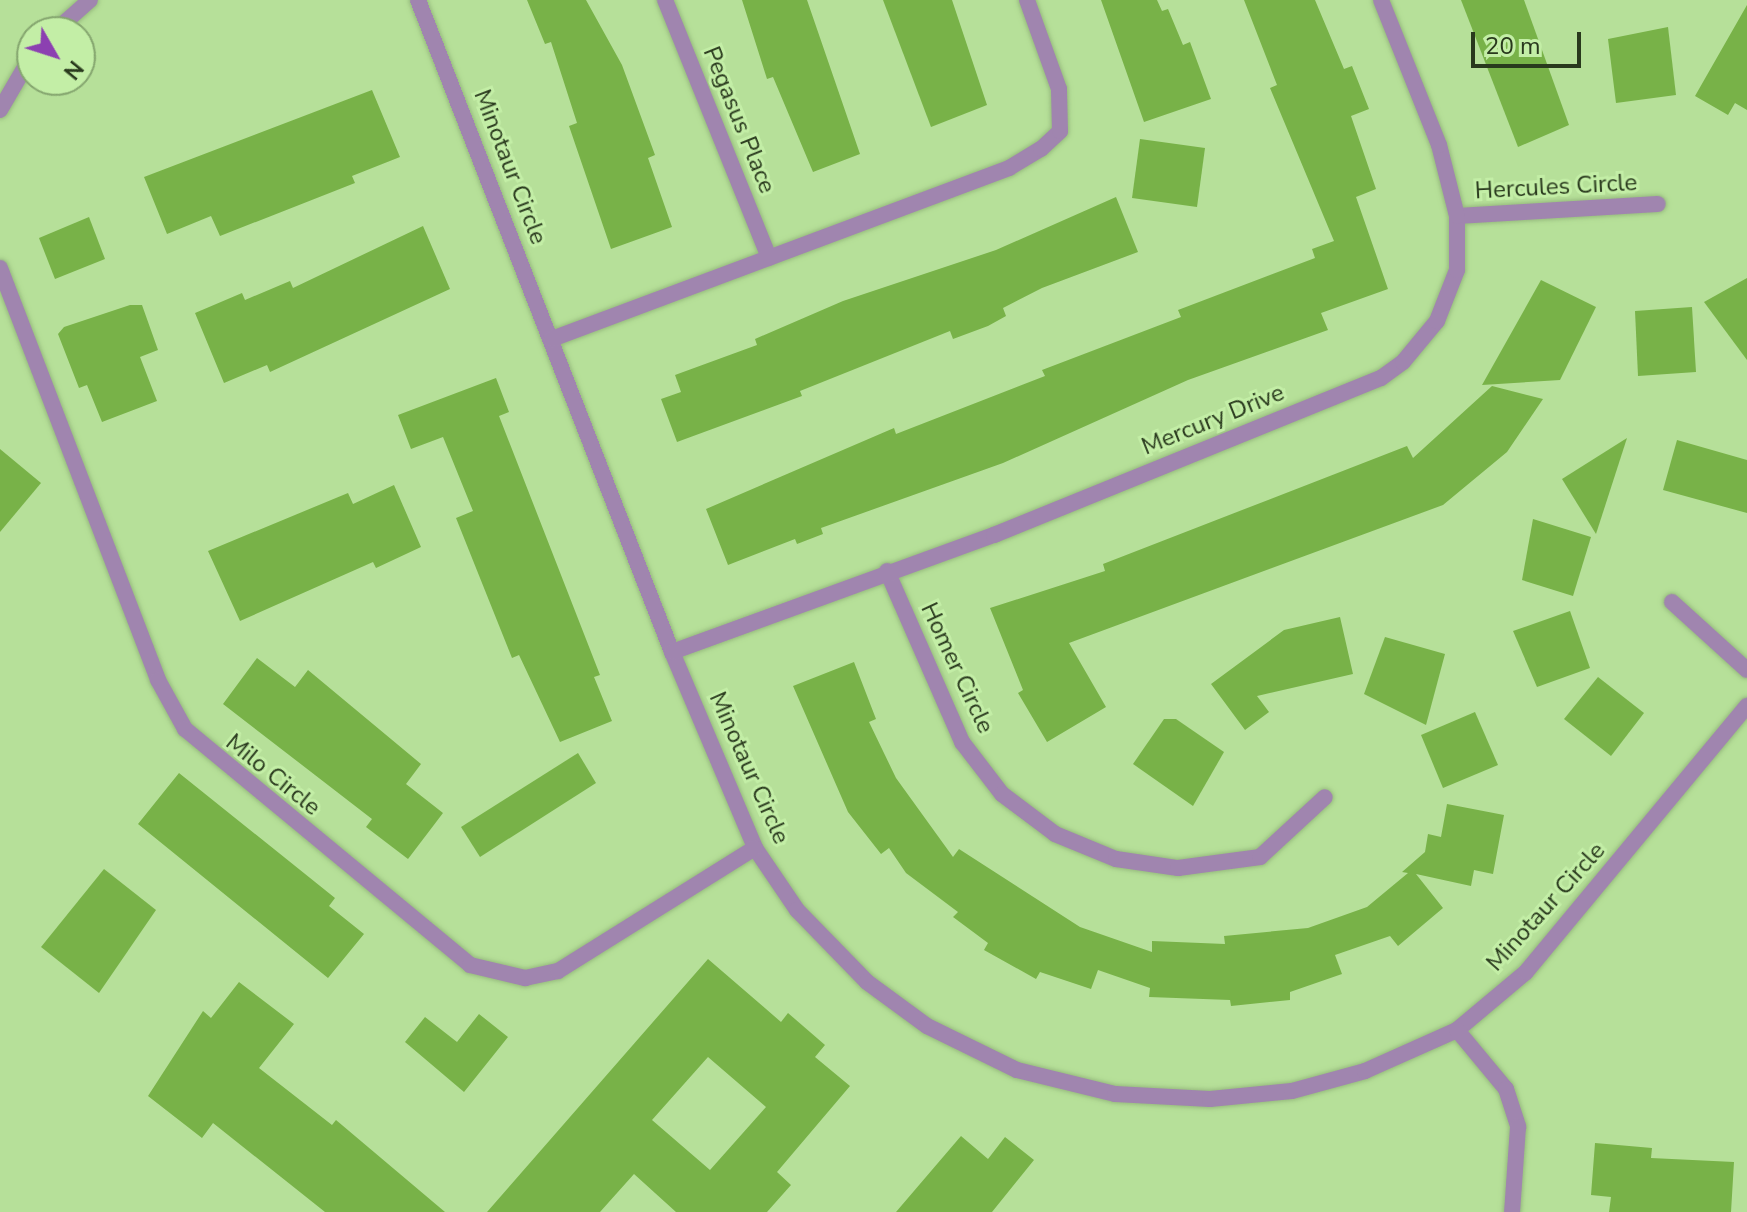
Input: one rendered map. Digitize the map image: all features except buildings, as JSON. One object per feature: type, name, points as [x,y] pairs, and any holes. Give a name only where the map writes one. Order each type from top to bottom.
[{"type":"street","points":[[72,16],[90,0]]},
{"type":"street","name":"Minotaur Circle","points":[[418,0],[672,652],[755,848],[797,910],[867,982],[927,1026],[1017,1070],[1115,1094],[1210,1099],[1292,1091],[1365,1071],[1457,1030],[1526,972],[1747,706]]},
{"type":"street","name":"Pegasus Place","points":[[665,0],[769,258]]},
{"type":"street","points":[[552,339],[1009,168],[1041,149],[1060,131],[1059,89],[1027,0]]},
{"type":"street","name":"Mercury Drive","points":[[672,652],[887,571],[994,535],[1381,378],[1437,321],[1457,270],[1457,216],[1439,145],[1381,0]]},
{"type":"street","points":[[0,110],[16,82]]},
{"type":"street","name":"Hercules Circle","points":[[1457,216],[1658,204]]},
{"type":"street","name":"Milo Circle","points":[[0,268],[158,680],[185,729],[470,965],[525,978],[558,971],[755,848]]},
{"type":"street","name":"Homer Circle","points":[[887,571],[962,742],[1002,794],[1055,834],[1116,859],[1178,868],[1260,857],[1325,797]]},
{"type":"street","points":[[1672,602],[1747,670]]},
{"type":"street","points":[[1457,1030],[1506,1089],[1518,1127],[1512,1212]]}]
